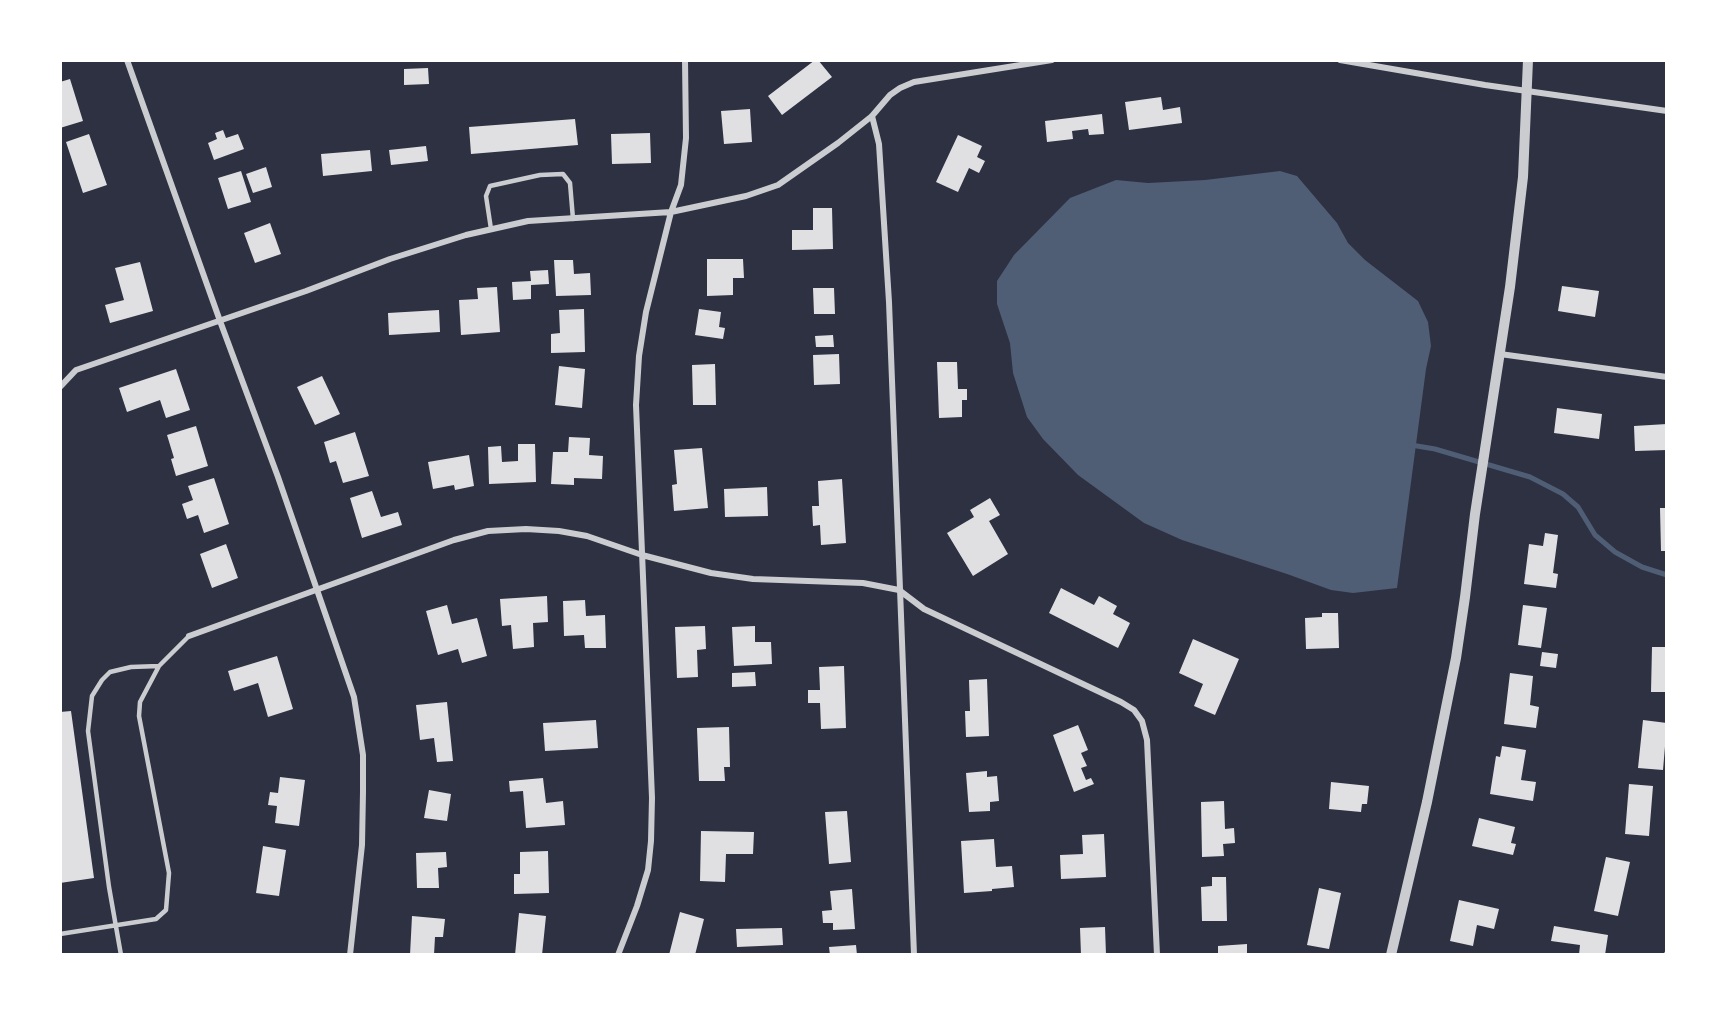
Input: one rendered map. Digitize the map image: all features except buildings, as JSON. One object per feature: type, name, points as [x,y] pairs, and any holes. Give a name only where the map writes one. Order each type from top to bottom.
[{"type":"street","points":[[127,60],[318,590],[354,698],[363,755],[362,845],[350,955]]},
{"type":"street","points":[[618,955],[648,870],[651,842],[652,798],[636,405],[639,356],[646,312],[671,212],[681,185],[686,138],[685,60]]},
{"type":"street","points":[[60,387],[76,370],[306,291],[390,259],[491,229],[528,222],[671,212],[746,196],[778,185],[872,116],[900,88],[914,82],[1052,60]]},
{"type":"street","points":[[1340,60],[1474,83],[1667,111]]},
{"type":"street","points":[[1391,955],[1427,802],[1456,658],[1523,177],[1528,60]]},
{"type":"street","points":[[872,116],[879,144],[888,290],[914,955]]},
{"type":"street","points":[[1500,354],[1667,377]]},
{"type":"street","points":[[189,636],[454,540],[488,531],[526,529],[559,531],[586,536],[642,555],[711,573],[753,579],[862,584],[899,590],[924,609],[1121,702],[1134,710],[1142,721],[1147,740],[1157,955]]},
{"type":"lane","points":[[491,229],[486,196],[490,186],[540,175],[562,174],[570,183],[573,219]]},
{"type":"lane","points":[[60,934],[156,918],[166,910],[169,873],[139,716],[140,702],[159,666],[189,636]]},
{"type":"lane","points":[[121,955],[88,731],[92,696],[110,672],[131,667],[159,666]]},
{"type":"water","points":[[1280,171],[1297,176],[1337,223],[1348,243],[1365,260],[1418,301],[1428,322],[1431,346],[1397,588],[1353,593],[1331,590],[1182,540],[1144,523],[1078,475],[1043,439],[1027,417],[1013,373],[1010,343],[997,304],[997,281],[1014,255],[1070,198],[1116,180],[1148,183],[1205,180]]},
{"type":"waterway","points":[[1411,445],[1435,449],[1530,477],[1563,494],[1578,507],[1595,535],[1615,552],[1642,567],[1667,575]]}]
